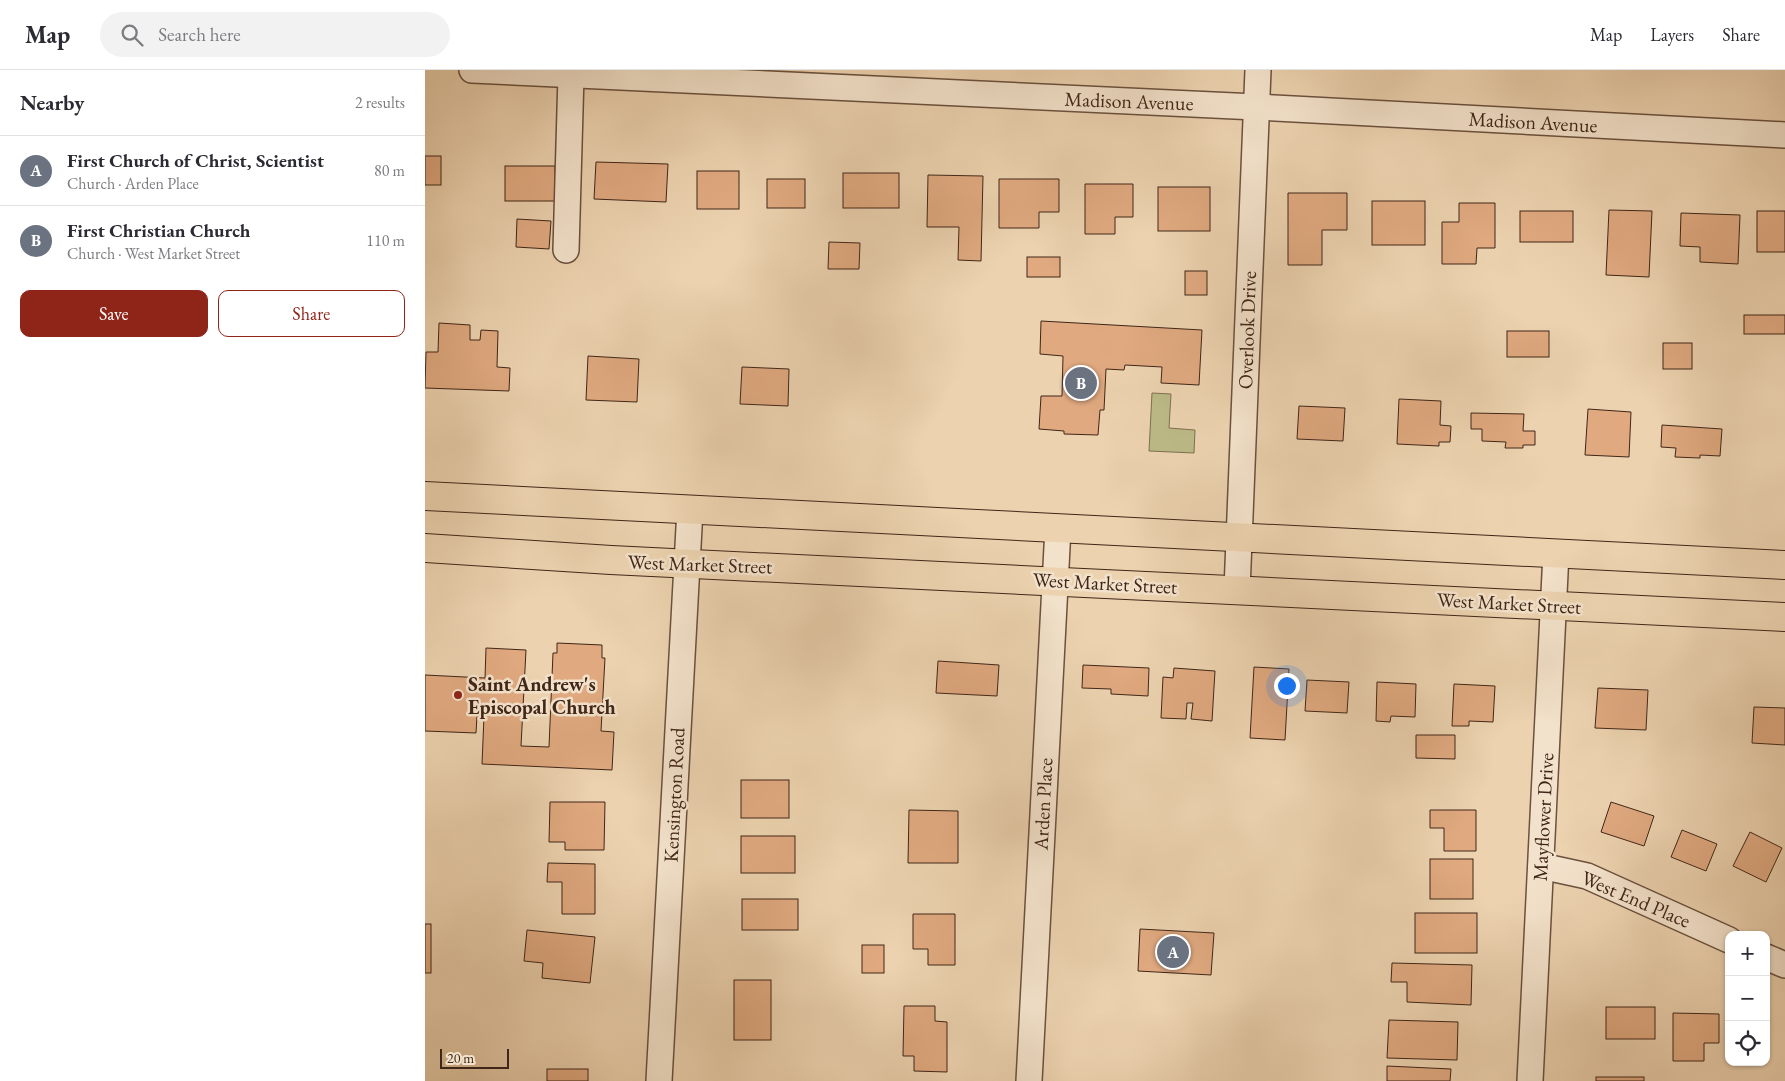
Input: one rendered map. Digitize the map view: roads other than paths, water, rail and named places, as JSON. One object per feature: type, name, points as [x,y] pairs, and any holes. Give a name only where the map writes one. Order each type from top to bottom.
[{"type":"main road","points":[[425,496],[1785,565]]},
{"type":"main road","name":"West Market Street","points":[[425,548],[1785,617]]},
{"type":"street","name":"Madison Avenue","points":[[472,70],[1256,107],[1785,135]]},
{"type":"street","name":"Overlook Drive","points":[[1237,590],[1258,70]]},
{"type":"street","points":[[566,250],[571,76]]},
{"type":"street","name":"Kensington Road","points":[[659,1081],[689,509]]},
{"type":"street","name":"Arden Place","points":[[1029,1081],[1058,528]]},
{"type":"street","name":"Mayflower Drive","points":[[1530,1081],[1556,553]]},
{"type":"street","name":"West End Place","points":[[1541,866],[1587,876],[1725,938]]},
{"type":"street","points":[[1770,959],[1785,965]]},
{"type":"place","name":"First Christian Church","points":[[1081,383]]},
{"type":"place","name":"Saint Andrew's Episcopal Church","points":[[458,695]]},
{"type":"place","name":"First Church of Christ, Scientist","points":[[1173,952]]}]
